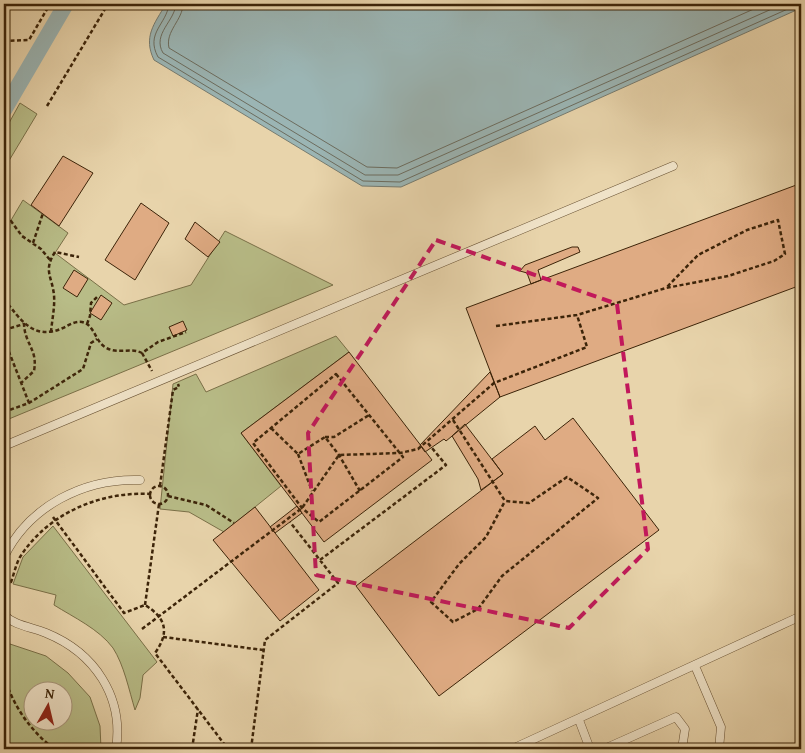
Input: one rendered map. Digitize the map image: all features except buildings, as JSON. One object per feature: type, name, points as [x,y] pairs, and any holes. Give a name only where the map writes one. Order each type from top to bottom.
[{"type":"lane","points":[[4,446],[673,166]]},
{"type":"lane","points":[[4,557],[24,529],[46,508],[67,495],[90,486],[114,480],[140,480]]},
{"type":"lane","points":[[4,615],[14,623],[46,633],[62,641],[92,665],[105,682],[114,701],[118,723],[116,749]]},
{"type":"lane","points":[[512,749],[801,616]]},
{"type":"lane","points":[[695,666],[721,727],[719,749]]},
{"type":"lane","points":[[604,749],[676,717],[685,729],[682,749]]},
{"type":"lane","points":[[578,720],[590,749]]},
{"type":"path","points":[[4,41],[29,40],[50,4]]},
{"type":"path","points":[[47,106],[108,4]]},
{"type":"path","points":[[33,243],[43,213]]},
{"type":"path","points":[[4,220],[7,227]]},
{"type":"path","points":[[496,326],[577,316],[666,288],[728,276],[774,261],[785,254],[778,220],[747,230],[698,256],[666,288]]},
{"type":"path","points":[[4,235],[11,222],[22,236],[42,249],[50,260]]},
{"type":"path","points":[[52,332],[54,295],[48,272],[50,260],[55,252],[79,257]]},
{"type":"path","points":[[87,324],[91,303],[98,296]]},
{"type":"path","points":[[4,299],[24,324],[41,333],[52,332],[74,322],[87,324],[100,344],[112,351],[133,350],[142,354],[158,342],[186,332]]},
{"type":"path","points":[[340,455],[400,453],[418,449],[494,383],[587,347],[577,316]]},
{"type":"path","points":[[4,330],[24,324]]},
{"type":"path","points":[[21,383],[34,371],[36,362],[34,352],[24,337],[24,324]]},
{"type":"path","points":[[4,339],[29,403]]},
{"type":"path","points":[[4,412],[29,403],[83,369],[91,343],[97,339]]},
{"type":"path","points":[[336,374],[403,457],[319,522],[302,508],[253,442],[271,428],[336,374]]},
{"type":"path","points":[[160,486],[174,390]]},
{"type":"path","points":[[298,454],[325,437],[334,437],[369,416]]},
{"type":"path","points":[[453,420],[505,501]]},
{"type":"path","points":[[271,428],[298,454],[312,491]]},
{"type":"path","points":[[325,437],[340,455],[360,491]]},
{"type":"path","points":[[320,560],[446,465],[427,442]]},
{"type":"path","points":[[142,629],[161,617],[302,508],[312,491],[340,455]]},
{"type":"path","points":[[567,477],[598,498],[502,576],[478,609],[453,622],[431,602],[458,564],[486,537],[505,501],[529,503],[567,477]]},
{"type":"path","points":[[160,486],[166,489],[168,496],[165,502],[159,504],[152,500],[151,494],[154,488],[160,486]]},
{"type":"path","points":[[4,581],[11,582],[20,557],[55,521],[74,509],[104,497],[151,494]]},
{"type":"path","points":[[168,496],[206,505],[234,523]]},
{"type":"path","points":[[145,605],[159,504]]},
{"type":"path","points":[[46,508],[124,613],[145,605]]},
{"type":"path","points":[[250,749],[265,640],[338,583],[290,522]]},
{"type":"path","points":[[145,605],[161,617],[164,628],[164,637],[155,653],[228,749]]},
{"type":"path","points":[[164,637],[263,650]]},
{"type":"path","points":[[4,676],[19,712],[34,731],[54,749]]},
{"type":"path","points":[[192,749],[198,709]]},
{"type":"highlighted area","points":[[436,240],[617,304],[648,549],[569,628],[316,575],[308,433]]},
{"type":"green space","points":[[20,103],[37,114],[4,169],[4,132]]},
{"type":"green space","points":[[23,200],[68,233],[55,253],[124,305],[191,285],[225,231],[333,285],[4,421],[4,225],[7,227]]},
{"type":"green space","points":[[336,336],[349,352],[241,433],[281,486],[224,532],[189,512],[160,509],[173,384],[196,374],[206,392]]},
{"type":"green space","points":[[53,526],[157,662],[143,675],[140,698],[135,710],[120,662],[107,641],[85,624],[54,605],[56,595],[13,584],[23,557]]},
{"type":"green space","points":[[4,642],[46,656],[68,673],[90,697],[100,726],[101,749],[6,749],[4,733]]},
{"type":"water","points":[[166,4],[801,4],[801,8],[401,187],[362,186],[154,60],[150,44],[151,31]]},
{"type":"waterway","points":[[4,110],[66,4]]}]
